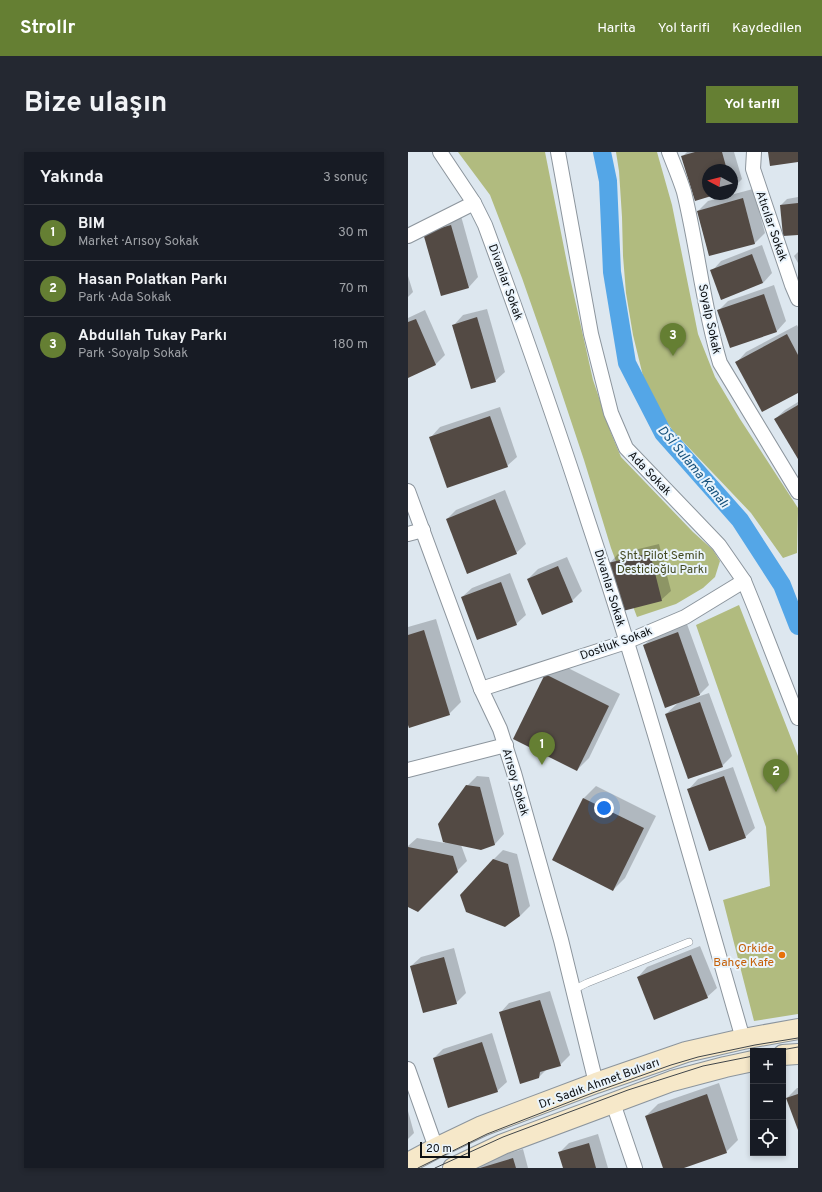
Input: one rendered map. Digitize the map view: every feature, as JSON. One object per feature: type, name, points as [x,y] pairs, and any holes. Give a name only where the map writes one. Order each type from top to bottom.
[{"type":"main road","name":"Dr. Sadık Ahmet Bulvarı","points":[[408,1163],[482,1126],[596,1082],[686,1052],[743,1039],[798,1029]]},
{"type":"main road","points":[[786,1056],[798,1054]]},
{"type":"main road","name":"Dr. Sadık Ahmet Bulvarı","points":[[453,1168],[503,1144],[672,1081],[750,1062]]},
{"type":"street","name":"Divanlar Sokak","points":[[440,152],[474,203],[485,225],[545,390],[589,522],[626,642],[698,880],[743,1039]]},
{"type":"street","name":"Ada Sokak","points":[[558,152],[590,334],[611,413],[626,448],[719,545],[744,581],[756,608],[798,718]]},
{"type":"street","name":"Soyalp Sokak","points":[[669,152],[683,191],[713,340],[720,363],[798,492]]},
{"type":"street","points":[[747,152],[753,169]]},
{"type":"street","name":"Atıcılar Sokak","points":[[754,152],[753,169],[798,299]]},
{"type":"street","points":[[408,236],[474,203]]},
{"type":"street","name":"Arısoy Sokak","points":[[408,492],[481,689],[500,728],[506,745],[553,910],[596,1082]]},
{"type":"street","points":[[408,534],[423,530]]},
{"type":"street","name":"Dostluk Sokak","points":[[481,689],[626,642],[685,617],[744,581]]},
{"type":"street","points":[[408,770],[506,745]]},
{"type":"street","points":[[786,1058],[798,1066]]},
{"type":"street","points":[[408,1069],[436,1148]]},
{"type":"street","points":[[613,1103],[635,1168]]},
{"type":"lane","points":[[573,990],[689,942]]},
{"type":"green space","name":"Şht. Pilot Semih Desticioğlu Parkı","points":[[458,152],[545,152],[569,273],[593,380],[621,457],[693,532],[713,550],[720,561],[715,577],[703,588],[676,604],[637,617],[611,548],[584,460],[522,278],[490,195]]},
{"type":"green space","points":[[616,152],[657,152],[672,205],[698,334],[715,377],[740,419],[798,508],[797,553],[783,558],[751,513],[673,431],[661,413],[643,376],[633,335],[626,293],[619,171]]},
{"type":"green space","points":[[739,605],[798,756],[798,1014],[754,1021],[723,900],[770,886],[766,827],[696,625]]},
{"type":"building","points":[[695,152],[722,152],[725,164],[702,164],[702,199],[695,201],[681,156]]},
{"type":"building","points":[[768,152],[798,152],[798,162],[770,166]]},
{"type":"building","points":[[743,198],[755,244],[709,256],[697,211]]},
{"type":"building","points":[[798,203],[798,235],[783,236],[780,205]]},
{"type":"building","points":[[451,225],[469,288],[441,296],[423,233]]},
{"type":"building","points":[[752,254],[763,283],[721,300],[710,270]]},
{"type":"building","points":[[764,294],[777,332],[730,348],[717,310]]},
{"type":"building","points":[[477,317],[496,382],[471,389],[452,325]]},
{"type":"building","points":[[416,319],[436,365],[408,378],[408,322]]},
{"type":"building","points":[[787,334],[798,355],[798,393],[762,412],[735,362]]},
{"type":"building","points":[[798,405],[798,459],[774,419]]},
{"type":"building","points":[[490,416],[508,467],[447,488],[429,437]]},
{"type":"building","points":[[495,499],[517,554],[467,574],[446,519]]},
{"type":"building","points":[[650,553],[662,601],[619,612],[608,563]]},
{"type":"building","points":[[558,566],[573,602],[542,615],[527,579]]},
{"type":"building","points":[[501,582],[517,625],[477,640],[461,597]]},
{"type":"building","points":[[424,630],[450,715],[409,728],[408,635]]},
{"type":"building","points":[[678,632],[700,695],[665,708],[643,645]]},
{"type":"building","points":[[545,674],[609,706],[577,771],[513,739]]},
{"type":"building","points":[[700,702],[723,767],[688,779],[665,714]]},
{"type":"building","points":[[724,776],[746,838],[709,851],[687,789]]},
{"type":"building","points":[[466,785],[480,787],[495,845],[481,850],[443,842],[438,824]]},
{"type":"building","points":[[583,798],[644,828],[613,891],[552,860]]},
{"type":"building","points":[[408,847],[453,856],[458,872],[418,912],[408,907]]},
{"type":"building","points":[[493,859],[508,864],[520,916],[505,927],[466,912],[460,895]]},
{"type":"building","points":[[691,955],[708,998],[654,1020],[637,977]]},
{"type":"building","points":[[444,957],[457,1004],[423,1013],[410,966]]},
{"type":"building","points":[[540,1000],[561,1066],[540,1072],[539,1078],[520,1084],[499,1012]]},
{"type":"building","points":[[482,1042],[498,1092],[448,1108],[433,1058]]},
{"type":"building","points":[[707,1094],[727,1153],[684,1168],[663,1168],[645,1116]]},
{"type":"building","points":[[798,1094],[798,1130],[786,1098]]},
{"type":"building","points":[[589,1143],[596,1168],[563,1168],[558,1152]]},
{"type":"building","points":[[513,1158],[516,1168],[480,1168]]},
{"type":"waterway","name":"DSİ Sulama Kanalı","points":[[602,152],[608,181],[612,272],[627,363],[663,433],[740,520],[782,585],[798,626]]},
{"type":"tram line","points":[[418,1168],[487,1134],[595,1092],[671,1065],[698,1057],[798,1038]]},
{"type":"tram line","points":[[786,1049],[798,1047]]},
{"type":"tram line","points":[[435,1168],[503,1137],[628,1090],[703,1066],[750,1057]]},
{"type":"place","name":"Abdullah Tukay Parkı","points":[[673,356]]},
{"type":"place","name":"BIM","points":[[542,765]]},
{"type":"place","name":"Hasan Polatkan Parkı","points":[[776,792]]},
{"type":"place","name":"Orkide Bahçe Kafe","points":[[782,955]]}]
